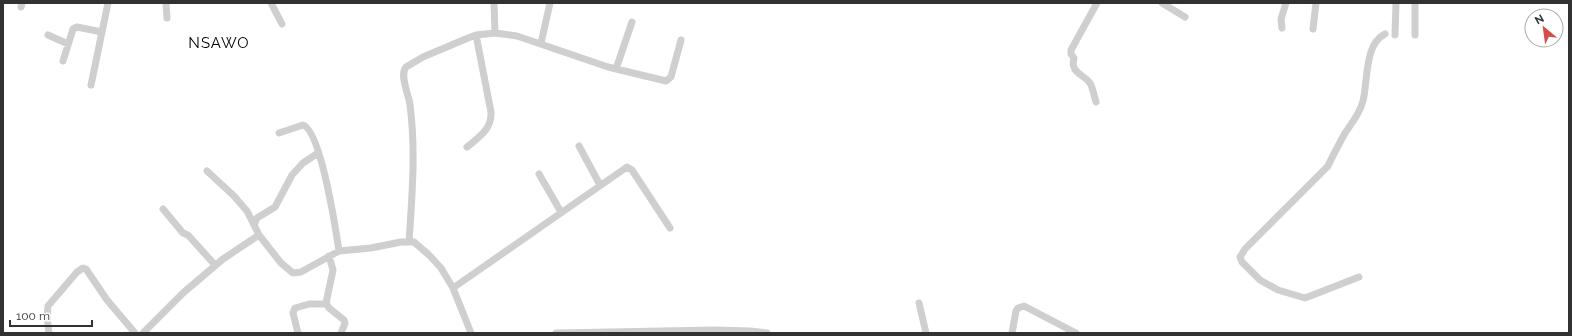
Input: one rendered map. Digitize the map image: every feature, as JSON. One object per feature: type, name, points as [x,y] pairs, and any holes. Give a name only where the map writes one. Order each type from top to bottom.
[{"type":"street","points":[[91,85],[108,3]]},
{"type":"street","points":[[166,3],[168,18]]},
{"type":"street","points":[[271,3],[282,24]]},
{"type":"street","points":[[494,3],[495,32]]},
{"type":"street","points":[[541,43],[550,3]]},
{"type":"street","points":[[1096,102],[1090,84],[1074,69],[1072,64],[1074,58],[1071,54],[1071,50],[1097,3]]},
{"type":"street","points":[[1162,3],[1184,17]]},
{"type":"street","points":[[1282,28],[1281,19],[1286,3]]},
{"type":"street","points":[[1313,29],[1316,3]]},
{"type":"street","points":[[1395,35],[1396,3]]},
{"type":"street","points":[[1415,3],[1415,35]]},
{"type":"street","points":[[616,69],[632,22]]},
{"type":"street","points":[[63,62],[73,29],[77,27],[102,32]]},
{"type":"street","points":[[409,242],[413,161],[411,110],[409,95],[404,78],[404,69],[423,57],[476,35],[495,32],[517,36],[541,43],[616,69],[668,80],[671,77],[681,40]]},
{"type":"street","points":[[1359,277],[1305,298],[1278,290],[1260,280],[1242,262],[1240,257],[1255,239],[1328,166],[1335,151],[1359,111],[1363,101],[1368,64],[1374,44],[1378,38],[1385,34]]},
{"type":"street","points":[[48,35],[68,44]]},
{"type":"street","points":[[467,147],[488,128],[492,120],[476,35]]},
{"type":"street","points":[[279,133],[299,126],[306,126],[311,132],[334,214],[339,251]]},
{"type":"street","points":[[579,146],[600,185]]},
{"type":"street","points":[[254,224],[257,218],[275,207],[292,175],[303,163],[318,154]]},
{"type":"street","points":[[453,288],[625,167],[629,167],[632,170],[670,228]]},
{"type":"street","points":[[207,171],[234,196],[247,212],[258,235],[281,262],[293,273],[301,272],[339,251],[409,242],[420,245],[441,268],[453,288],[471,333]]},
{"type":"street","points":[[539,174],[561,212]]},
{"type":"street","points":[[163,209],[183,234],[188,235],[215,266]]},
{"type":"street","points":[[143,333],[183,293],[215,266],[258,235]]},
{"type":"street","points":[[327,304],[333,270],[329,256]]},
{"type":"street","points":[[49,333],[47,317],[48,306],[83,268],[86,269],[107,300],[135,333]]},
{"type":"street","points":[[919,303],[926,333]]},
{"type":"street","points":[[298,333],[293,313],[295,308],[309,304],[327,304],[344,320],[345,324],[340,333]]},
{"type":"street","points":[[1012,333],[1016,311],[1018,308],[1024,306],[1076,333]]},
{"type":"street","points":[[556,333],[715,330],[767,333]]},
{"type":"district","name":"NSAWO","points":[[219,43]]}]
